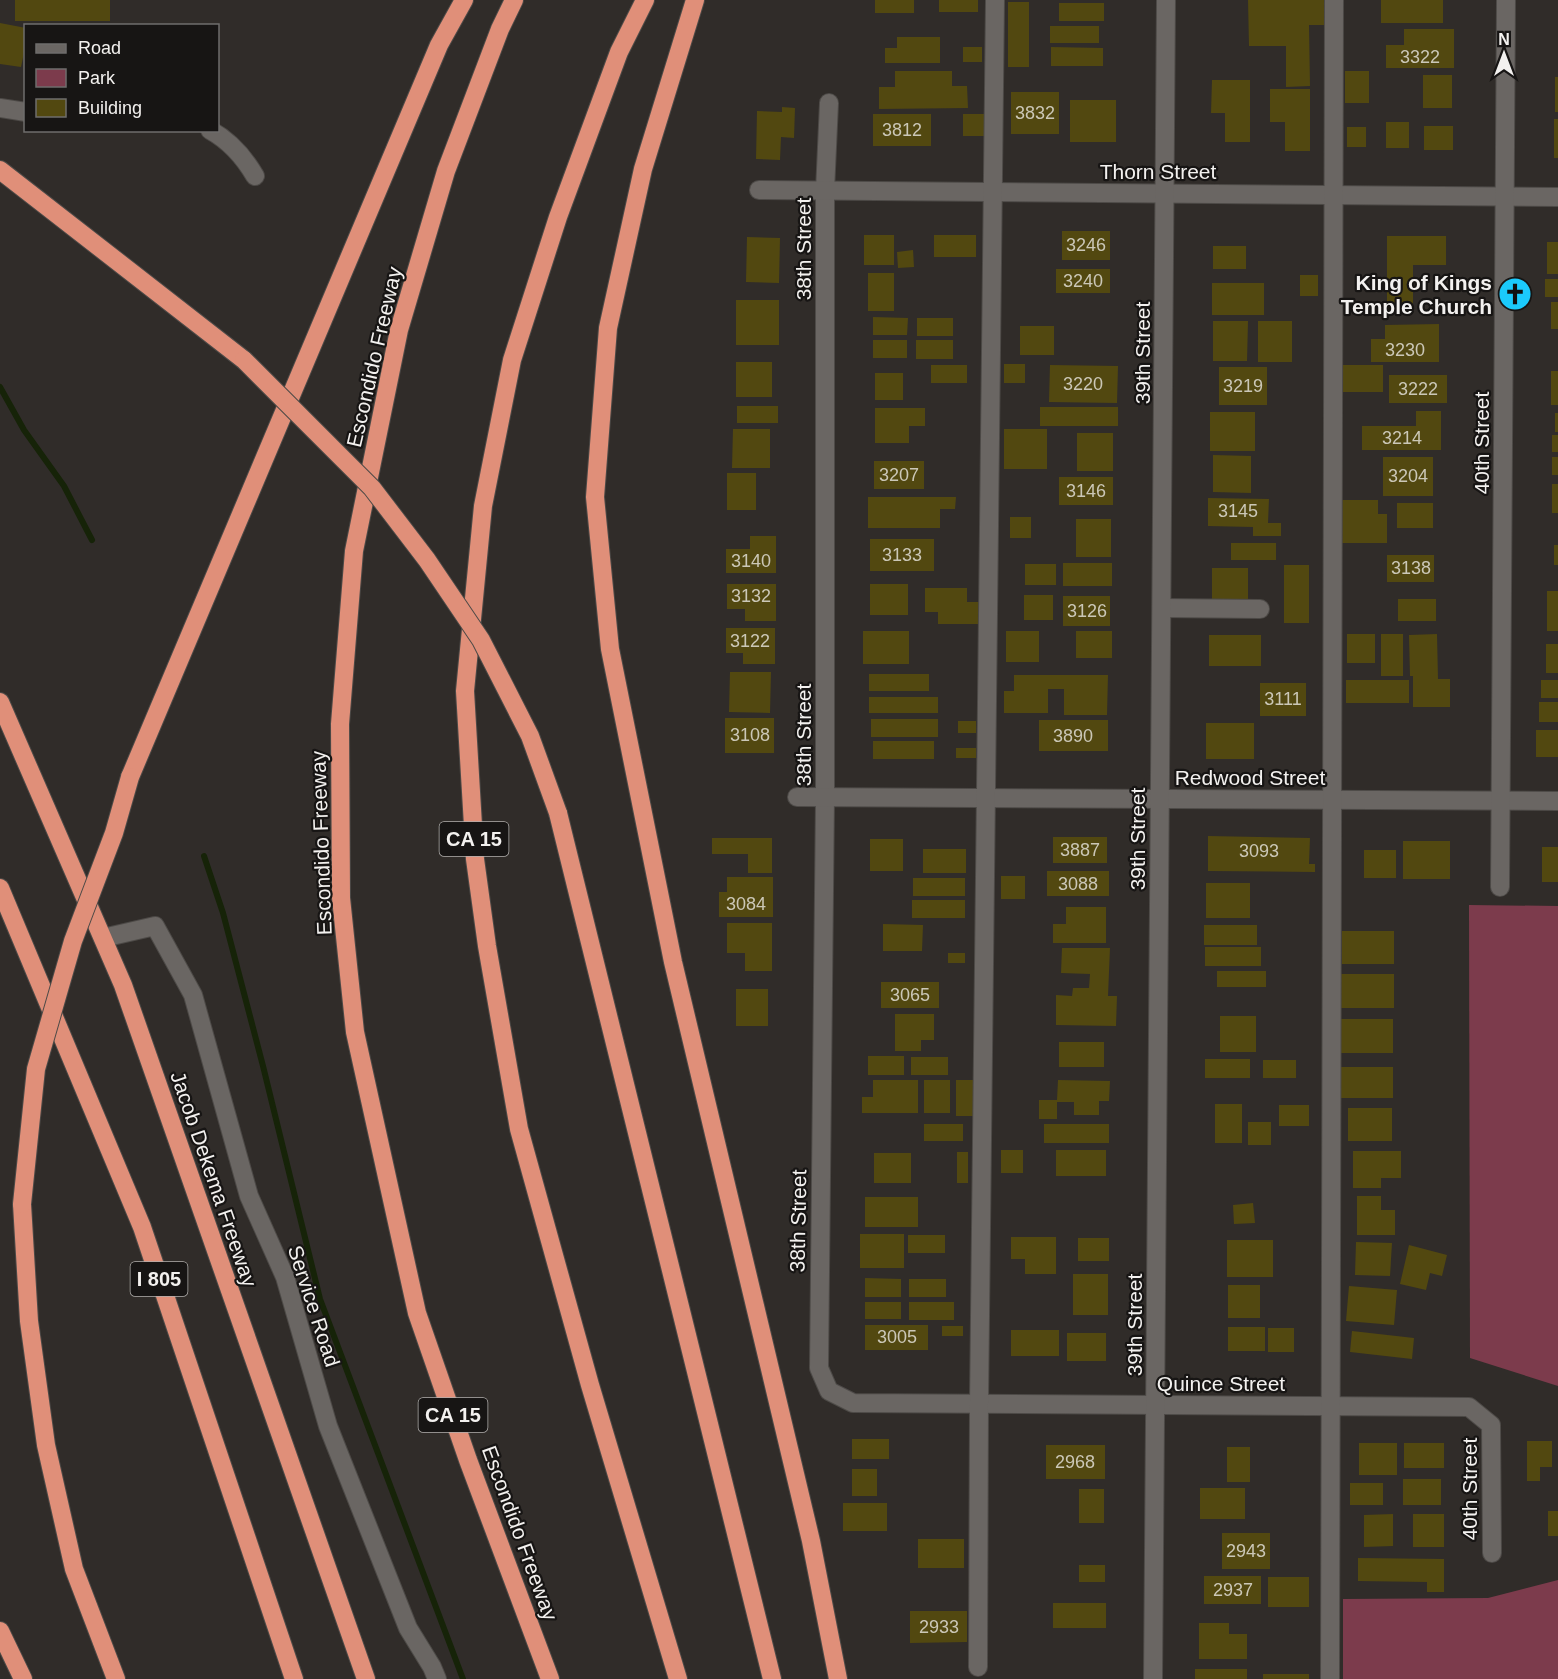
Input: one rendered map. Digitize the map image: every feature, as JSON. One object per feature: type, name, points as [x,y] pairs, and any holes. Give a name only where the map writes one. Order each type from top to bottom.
[{"type":"highway","points":[[116,1679],[74,1569],[46,1445],[29,1321],[22,1204],[36,1069],[73,941],[114,833],[130,777],[439,45],[464,0]]},
{"type":"highway","name":"Escondido Freeway","points":[[514,0],[500,29],[446,171],[402,319],[354,551],[340,724],[341,898],[356,1032],[417,1312],[468,1460],[550,1679]]},
{"type":"highway","name":"CA 15","points":[[645,0],[619,52],[582,151],[512,360],[483,506],[465,691],[475,859],[487,946],[519,1129],[590,1385],[678,1679]]},
{"type":"highway","points":[[695,0],[644,169],[608,328],[595,497],[610,649],[673,962],[811,1541],[838,1679]]},
{"type":"highway","points":[[0,170],[244,360],[372,488],[427,560],[481,640],[530,736],[558,813],[772,1679]]},
{"type":"highway","name":"Jacob Dekema Freeway","points":[[0,702],[123,985],[366,1679]]},
{"type":"highway","name":"I 805","points":[[0,888],[142,1227],[294,1679]]},
{"type":"highway","points":[[0,1631],[24,1679]]},
{"type":"street","points":[[978,1667],[995,0]]},
{"type":"street","name":"39th Street","points":[[1153,1679],[1166,0]]},
{"type":"street","points":[[1330,1679],[1334,0]]},
{"type":"street","name":"40th Street","points":[[1500,886],[1506,0]]},
{"type":"street","name":"38th Street","points":[[819,1368],[825,797],[825,191],[829,103]]},
{"type":"street","points":[[0,108],[24,112]]},
{"type":"street","points":[[213,132],[230,142],[255,176]]},
{"type":"street","name":"Thorn Street","points":[[759,190],[1558,197]]},
{"type":"street","points":[[1162,608],[1260,609]]},
{"type":"street","name":"Redwood Street","points":[[797,797],[1558,801]]},
{"type":"street","name":"Service Road","points":[[103,938],[155,926],[193,995],[249,1196],[285,1277],[328,1426],[408,1628],[437,1679]]},
{"type":"street","name":"Quince Street","points":[[819,1368],[829,1391],[853,1403],[1469,1407],[1491,1425]]},
{"type":"street","name":"40th Street","points":[[1491,1425],[1492,1553]]},
{"type":"green space","points":[[1469,905],[1558,906],[1558,1386],[1470,1358]]},
{"type":"green space","points":[[1558,1580],[1558,1679],[1343,1679],[1343,1599],[1488,1598]]},
{"type":"building","points":[[15,0],[110,0],[110,21],[15,21]]},
{"type":"building","points":[[875,0],[914,0],[914,13],[875,13]]},
{"type":"building","points":[[939,0],[978,0],[978,12],[939,12]]},
{"type":"building","points":[[1248,0],[1324,0],[1324,25],[1309,25],[1310,86],[1286,87],[1286,46],[1249,46]]},
{"type":"building","points":[[1381,0],[1443,0],[1443,23],[1381,23]]},
{"type":"building","points":[[1008,2],[1029,2],[1029,67],[1008,67]]},
{"type":"building","points":[[1059,3],[1104,3],[1104,21],[1059,21]]},
{"type":"building","points":[[0,23],[24,28],[24,53],[21,67],[0,64]]},
{"type":"building","points":[[1050,26],[1099,26],[1099,43],[1050,43]]},
{"type":"building","points":[[1404,29],[1454,29],[1454,68],[1386,68],[1386,45],[1404,45]]},
{"type":"building","points":[[897,37],[940,37],[940,63],[885,63],[885,48],[897,48]]},
{"type":"building","points":[[963,47],[982,47],[982,62],[963,62]]},
{"type":"building","points":[[1051,47],[1103,48],[1103,66],[1051,66]]},
{"type":"building","points":[[895,71],[952,71],[952,86],[967,86],[968,108],[879,109],[879,87],[895,87]]},
{"type":"building","points":[[1345,71],[1369,71],[1369,103],[1345,103]]},
{"type":"building","points":[[1423,75],[1452,75],[1452,108],[1423,108]]},
{"type":"building","points":[[1555,77],[1558,77],[1558,112],[1555,112]]},
{"type":"building","points":[[1212,80],[1250,80],[1250,142],[1225,142],[1225,113],[1211,113]]},
{"type":"building","points":[[1270,89],[1310,89],[1310,151],[1285,151],[1285,122],[1270,122]]},
{"type":"building","points":[[1011,92],[1059,92],[1059,134],[1011,134]]},
{"type":"building","points":[[1070,100],[1116,100],[1116,142],[1070,142]]},
{"type":"building","points":[[782,107],[795,108],[794,138],[781,137],[780,160],[756,159],[757,111],[782,112]]},
{"type":"building","points":[[873,114],[931,114],[931,146],[873,146]]},
{"type":"building","points":[[963,114],[984,114],[984,136],[963,136]]},
{"type":"building","points":[[1554,119],[1558,119],[1558,158],[1554,158]]},
{"type":"building","points":[[1386,122],[1409,122],[1409,148],[1386,148]]},
{"type":"building","points":[[1424,126],[1453,126],[1453,150],[1424,150]]},
{"type":"building","points":[[1347,127],[1366,127],[1366,147],[1347,147]]},
{"type":"building","points":[[1062,231],[1110,231],[1110,260],[1062,260]]},
{"type":"building","points":[[864,235],[894,235],[894,265],[864,265]]},
{"type":"building","points":[[934,235],[976,235],[976,257],[934,257]]},
{"type":"building","points":[[1387,236],[1446,236],[1446,265],[1413,265],[1413,312],[1387,312]]},
{"type":"building","points":[[747,237],[780,238],[779,283],[746,282]]},
{"type":"building","points":[[1547,242],[1558,242],[1558,274],[1547,274]]},
{"type":"building","points":[[1213,246],[1246,246],[1246,269],[1213,269]]},
{"type":"building","points":[[913,250],[914,267],[898,268],[897,252]]},
{"type":"building","points":[[1056,269],[1110,269],[1110,293],[1056,293]]},
{"type":"building","points":[[868,273],[894,273],[894,311],[868,311]]},
{"type":"building","points":[[1300,275],[1318,275],[1318,296],[1300,296]]},
{"type":"building","points":[[1545,279],[1558,279],[1558,297],[1545,297]]},
{"type":"building","points":[[1212,283],[1264,283],[1264,315],[1212,315]]},
{"type":"building","points":[[736,300],[779,300],[779,345],[736,345]]},
{"type":"building","points":[[1551,302],[1558,302],[1558,329],[1551,329]]},
{"type":"building","points":[[873,317],[908,318],[907,335],[873,335]]},
{"type":"building","points":[[917,318],[953,318],[953,336],[917,336]]},
{"type":"building","points":[[1213,321],[1248,321],[1247,361],[1213,361]]},
{"type":"building","points":[[1258,321],[1292,321],[1292,362],[1258,362]]},
{"type":"building","points":[[1439,324],[1439,362],[1371,362],[1371,339],[1385,339],[1385,325]]},
{"type":"building","points":[[1020,326],[1054,326],[1054,355],[1020,355]]},
{"type":"building","points":[[873,340],[907,340],[907,358],[873,358]]},
{"type":"building","points":[[916,340],[953,340],[953,359],[916,359]]},
{"type":"building","points":[[736,362],[772,362],[772,397],[736,397]]},
{"type":"building","points":[[1004,364],[1025,364],[1025,383],[1004,383]]},
{"type":"building","points":[[931,365],[967,365],[967,383],[931,383]]},
{"type":"building","points":[[1050,365],[1118,366],[1117,403],[1049,402]]},
{"type":"building","points":[[1342,365],[1383,365],[1383,392],[1342,392]]},
{"type":"building","points":[[1219,367],[1267,367],[1267,405],[1219,405]]},
{"type":"building","points":[[1551,371],[1558,371],[1558,405],[1551,405]]},
{"type":"building","points":[[875,373],[903,373],[903,400],[875,400]]},
{"type":"building","points":[[1389,375],[1447,375],[1447,403],[1389,403]]},
{"type":"building","points":[[737,406],[778,406],[778,423],[737,423]]},
{"type":"building","points":[[1040,407],[1118,407],[1118,426],[1040,426]]},
{"type":"building","points":[[875,408],[925,408],[925,426],[909,426],[909,443],[875,443]]},
{"type":"building","points":[[1416,411],[1441,411],[1441,450],[1362,450],[1362,426],[1416,426]]},
{"type":"building","points":[[1210,412],[1255,412],[1255,451],[1210,451]]},
{"type":"building","points":[[1555,413],[1558,413],[1558,432],[1555,432]]},
{"type":"building","points":[[733,429],[770,429],[770,468],[732,468]]},
{"type":"building","points":[[1004,429],[1047,429],[1047,469],[1004,469]]},
{"type":"building","points":[[1077,433],[1113,433],[1113,471],[1077,471]]},
{"type":"building","points":[[1552,435],[1558,435],[1558,452],[1552,452]]},
{"type":"building","points":[[1213,455],[1251,456],[1251,493],[1213,492]]},
{"type":"building","points":[[1383,457],[1433,457],[1433,496],[1383,496]]},
{"type":"building","points":[[1552,457],[1558,457],[1558,475],[1552,475]]},
{"type":"building","points":[[874,461],[924,461],[924,489],[874,489]]},
{"type":"building","points":[[727,473],[756,473],[756,510],[727,510]]},
{"type":"building","points":[[1059,477],[1113,477],[1113,505],[1059,505]]},
{"type":"building","points":[[1552,484],[1558,484],[1558,513],[1552,513]]},
{"type":"building","points":[[868,497],[956,497],[955,509],[940,509],[940,528],[868,528]]},
{"type":"building","points":[[1208,498],[1269,499],[1268,523],[1281,523],[1281,536],[1253,536],[1253,527],[1208,526]]},
{"type":"building","points":[[1340,500],[1378,500],[1378,514],[1387,514],[1387,543],[1340,543]]},
{"type":"building","points":[[1397,503],[1433,503],[1433,528],[1397,528]]},
{"type":"building","points":[[1010,517],[1031,517],[1031,538],[1010,538]]},
{"type":"building","points":[[1076,519],[1111,519],[1111,557],[1076,557]]},
{"type":"building","points":[[750,536],[776,536],[776,573],[726,573],[726,549],[750,549]]},
{"type":"building","points":[[870,539],[934,539],[934,571],[870,571]]},
{"type":"building","points":[[1231,543],[1276,543],[1276,560],[1231,560]]},
{"type":"building","points":[[1554,545],[1558,545],[1558,565],[1554,565]]},
{"type":"building","points":[[1387,555],[1434,555],[1434,582],[1387,582]]},
{"type":"building","points":[[1063,563],[1112,563],[1112,586],[1063,586]]},
{"type":"building","points":[[1025,564],[1056,564],[1056,585],[1025,585]]},
{"type":"building","points":[[1284,565],[1309,565],[1309,623],[1284,623]]},
{"type":"building","points":[[1212,568],[1248,568],[1248,599],[1212,599]]},
{"type":"building","points":[[727,584],[776,584],[776,621],[745,621],[745,609],[727,609]]},
{"type":"building","points":[[870,584],[908,584],[908,615],[870,615]]},
{"type":"building","points":[[925,588],[967,588],[967,602],[982,602],[982,624],[938,624],[938,612],[925,612]]},
{"type":"building","points":[[1547,591],[1558,591],[1558,631],[1547,631]]},
{"type":"building","points":[[1024,595],[1053,595],[1053,620],[1024,620]]},
{"type":"building","points":[[1063,596],[1110,596],[1110,626],[1063,626]]},
{"type":"building","points":[[1398,599],[1436,599],[1436,621],[1398,621]]},
{"type":"building","points":[[726,628],[775,628],[775,664],[743,664],[743,653],[726,653]]},
{"type":"building","points":[[863,631],[909,631],[909,664],[863,664]]},
{"type":"building","points":[[1006,631],[1039,631],[1039,662],[1006,662]]},
{"type":"building","points":[[1076,631],[1112,631],[1112,658],[1076,658]]},
{"type":"building","points":[[1347,634],[1375,634],[1375,663],[1347,663]]},
{"type":"building","points":[[1381,634],[1403,634],[1403,676],[1381,676]]},
{"type":"building","points":[[1437,634],[1438,679],[1450,679],[1450,707],[1413,707],[1409,635]]},
{"type":"building","points":[[1209,635],[1261,635],[1261,666],[1209,666]]},
{"type":"building","points":[[1546,644],[1558,644],[1558,673],[1546,673]]},
{"type":"building","points":[[730,672],[771,672],[770,713],[729,712]]},
{"type":"building","points":[[869,674],[929,674],[929,691],[869,691]]},
{"type":"building","points":[[1014,675],[1108,675],[1107,715],[1064,715],[1064,689],[1048,689],[1048,713],[1004,713],[1004,691],[1014,691]]},
{"type":"building","points":[[1346,680],[1409,680],[1409,703],[1346,703]]},
{"type":"building","points":[[1541,680],[1558,680],[1558,698],[1541,698]]},
{"type":"building","points":[[1260,683],[1306,683],[1306,716],[1260,716]]},
{"type":"building","points":[[869,697],[938,697],[938,713],[869,713]]},
{"type":"building","points":[[1539,702],[1558,702],[1558,722],[1539,722]]},
{"type":"building","points":[[725,718],[774,718],[774,753],[725,753]]},
{"type":"building","points":[[871,719],[938,719],[938,737],[871,737]]},
{"type":"building","points":[[1039,720],[1108,720],[1108,751],[1039,751]]},
{"type":"building","points":[[958,721],[976,721],[976,733],[958,733]]},
{"type":"building","points":[[1206,723],[1254,723],[1254,759],[1206,759]]},
{"type":"building","points":[[1536,730],[1558,730],[1558,757],[1536,757]]},
{"type":"building","points":[[873,741],[934,741],[934,759],[873,759]]},
{"type":"building","points":[[956,748],[976,748],[976,758],[956,758]]},
{"type":"building","points":[[1208,836],[1310,838],[1309,864],[1315,864],[1315,872],[1208,871]]},
{"type":"building","points":[[1053,837],[1107,837],[1107,863],[1053,863]]},
{"type":"building","points":[[712,838],[772,838],[772,873],[748,873],[748,854],[712,854]]},
{"type":"building","points":[[870,839],[903,839],[903,871],[870,871]]},
{"type":"building","points":[[1403,841],[1450,841],[1450,879],[1403,879]]},
{"type":"building","points":[[1542,847],[1558,847],[1558,882],[1542,882]]},
{"type":"building","points":[[923,849],[966,849],[966,873],[923,873]]},
{"type":"building","points":[[1364,850],[1396,850],[1396,878],[1364,878]]},
{"type":"building","points":[[1047,871],[1109,871],[1109,896],[1047,896]]},
{"type":"building","points":[[1001,876],[1025,876],[1025,899],[1001,899]]},
{"type":"building","points":[[727,877],[773,877],[773,917],[719,917],[719,892],[727,892]]},
{"type":"building","points":[[913,878],[965,878],[965,896],[913,896]]},
{"type":"building","points":[[1206,883],[1250,883],[1250,918],[1206,918]]},
{"type":"building","points":[[912,900],[965,900],[965,918],[912,918]]},
{"type":"building","points":[[1066,907],[1106,907],[1106,943],[1053,943],[1053,924],[1066,924]]},
{"type":"building","points":[[727,923],[772,923],[772,971],[745,971],[745,953],[727,953]]},
{"type":"building","points":[[883,924],[923,925],[922,951],[883,951]]},
{"type":"building","points":[[1204,925],[1257,925],[1257,945],[1204,945]]},
{"type":"building","points":[[1342,931],[1394,931],[1394,964],[1342,964]]},
{"type":"building","points":[[1205,947],[1261,947],[1261,966],[1205,966]]},
{"type":"building","points":[[1062,948],[1110,948],[1108,996],[1117,996],[1116,1026],[1056,1025],[1056,995],[1072,996],[1073,988],[1089,988],[1090,974],[1061,973]]},
{"type":"building","points":[[948,953],[965,953],[965,963],[948,963]]},
{"type":"building","points":[[1217,971],[1266,971],[1266,987],[1217,987]]},
{"type":"building","points":[[1339,974],[1394,974],[1394,1008],[1339,1008]]},
{"type":"building","points":[[881,982],[939,982],[939,1008],[881,1008]]},
{"type":"building","points":[[736,989],[768,989],[768,1026],[736,1026]]},
{"type":"building","points":[[895,1014],[934,1014],[934,1040],[921,1040],[921,1051],[895,1051]]},
{"type":"building","points":[[1220,1016],[1256,1016],[1256,1052],[1220,1052]]},
{"type":"building","points":[[1340,1019],[1393,1019],[1393,1053],[1340,1053]]},
{"type":"building","points":[[1059,1042],[1104,1042],[1104,1067],[1059,1067]]},
{"type":"building","points":[[868,1056],[904,1056],[904,1075],[868,1075]]},
{"type":"building","points":[[911,1057],[948,1057],[948,1075],[911,1075]]},
{"type":"building","points":[[1205,1059],[1250,1059],[1250,1078],[1205,1078]]},
{"type":"building","points":[[1263,1060],[1296,1060],[1296,1078],[1263,1078]]},
{"type":"building","points":[[1340,1067],[1393,1067],[1393,1098],[1340,1098]]},
{"type":"building","points":[[873,1080],[918,1080],[918,1113],[862,1113],[862,1097],[873,1097]]},
{"type":"building","points":[[924,1080],[950,1080],[950,1113],[924,1113]]},
{"type":"building","points":[[956,1080],[979,1080],[979,1116],[956,1116]]},
{"type":"building","points":[[1058,1080],[1110,1081],[1109,1101],[1099,1101],[1099,1115],[1074,1115],[1074,1102],[1057,1102],[1057,1119],[1039,1119],[1039,1100],[1057,1100]]},
{"type":"building","points":[[1215,1104],[1242,1104],[1242,1143],[1215,1143]]},
{"type":"building","points":[[1279,1105],[1309,1105],[1309,1126],[1279,1126]]},
{"type":"building","points":[[1348,1108],[1392,1108],[1392,1141],[1348,1141]]},
{"type":"building","points":[[1248,1122],[1271,1122],[1271,1145],[1248,1145]]},
{"type":"building","points":[[924,1124],[963,1124],[963,1141],[924,1141]]},
{"type":"building","points":[[1044,1124],[1109,1124],[1109,1143],[1044,1143]]},
{"type":"building","points":[[1001,1150],[1023,1150],[1023,1173],[1001,1173]]},
{"type":"building","points":[[1056,1150],[1106,1150],[1106,1176],[1056,1176]]},
{"type":"building","points":[[1353,1151],[1401,1151],[1401,1178],[1381,1178],[1381,1188],[1353,1188]]},
{"type":"building","points":[[957,1152],[968,1152],[968,1183],[957,1183]]},
{"type":"building","points":[[874,1153],[911,1153],[911,1183],[874,1183]]},
{"type":"building","points":[[1357,1196],[1381,1196],[1381,1210],[1395,1210],[1395,1235],[1357,1235]]},
{"type":"building","points":[[865,1197],[918,1197],[918,1227],[865,1227]]},
{"type":"building","points":[[1253,1203],[1255,1223],[1234,1224],[1233,1205]]},
{"type":"building","points":[[860,1234],[904,1234],[904,1268],[860,1268]]},
{"type":"building","points":[[908,1235],[945,1235],[945,1253],[908,1253]]},
{"type":"building","points":[[1011,1237],[1056,1237],[1056,1274],[1025,1274],[1025,1259],[1011,1259]]},
{"type":"building","points":[[1078,1238],[1109,1238],[1109,1261],[1078,1261]]},
{"type":"building","points":[[1227,1240],[1273,1240],[1273,1277],[1227,1277]]},
{"type":"building","points":[[1356,1242],[1392,1243],[1390,1276],[1355,1275]]},
{"type":"building","points":[[1409,1245],[1447,1255],[1442,1276],[1430,1273],[1426,1290],[1400,1284]]},
{"type":"building","points":[[1073,1274],[1108,1274],[1108,1315],[1073,1315]]},
{"type":"building","points":[[865,1278],[901,1279],[901,1297],[865,1297]]},
{"type":"building","points":[[909,1279],[946,1279],[946,1297],[909,1297]]},
{"type":"building","points":[[1228,1285],[1260,1285],[1260,1318],[1228,1318]]},
{"type":"building","points":[[1349,1286],[1397,1290],[1394,1325],[1346,1321]]},
{"type":"building","points":[[865,1302],[901,1302],[901,1319],[865,1319]]},
{"type":"building","points":[[909,1302],[954,1302],[954,1320],[909,1320]]},
{"type":"building","points":[[865,1325],[928,1325],[928,1350],[865,1350]]},
{"type":"building","points":[[942,1326],[963,1326],[963,1336],[942,1336]]},
{"type":"building","points":[[1228,1327],[1265,1327],[1265,1351],[1228,1351]]},
{"type":"building","points":[[1268,1328],[1294,1328],[1294,1352],[1268,1352]]},
{"type":"building","points":[[1011,1330],[1059,1330],[1059,1356],[1011,1356]]},
{"type":"building","points":[[1352,1331],[1414,1338],[1412,1359],[1350,1352]]},
{"type":"building","points":[[1067,1333],[1106,1333],[1106,1361],[1067,1361]]},
{"type":"building","points":[[852,1439],[889,1439],[889,1459],[852,1459]]},
{"type":"building","points":[[1527,1441],[1552,1441],[1552,1467],[1540,1467],[1540,1481],[1527,1481]]},
{"type":"building","points":[[1359,1443],[1397,1443],[1397,1475],[1359,1475]]},
{"type":"building","points":[[1404,1443],[1444,1443],[1444,1468],[1404,1468]]},
{"type":"building","points":[[1046,1445],[1105,1445],[1105,1479],[1046,1479]]},
{"type":"building","points":[[1227,1447],[1250,1447],[1250,1482],[1227,1482]]},
{"type":"building","points":[[852,1469],[877,1469],[877,1496],[852,1496]]},
{"type":"building","points":[[1403,1479],[1441,1479],[1441,1505],[1403,1505]]},
{"type":"building","points":[[1350,1483],[1383,1483],[1383,1505],[1350,1505]]},
{"type":"building","points":[[1200,1488],[1245,1488],[1245,1519],[1200,1519]]},
{"type":"building","points":[[1079,1489],[1104,1489],[1104,1523],[1079,1523]]},
{"type":"building","points":[[843,1503],[887,1503],[887,1531],[843,1531]]},
{"type":"building","points":[[1548,1511],[1558,1511],[1558,1536],[1548,1536]]},
{"type":"building","points":[[1393,1514],[1393,1546],[1364,1547],[1364,1515]]},
{"type":"building","points":[[1413,1514],[1444,1514],[1444,1547],[1413,1547]]},
{"type":"building","points":[[1222,1533],[1270,1533],[1270,1569],[1222,1569]]},
{"type":"building","points":[[918,1539],[964,1539],[964,1568],[918,1568]]},
{"type":"building","points":[[1358,1558],[1444,1559],[1444,1592],[1427,1592],[1427,1582],[1358,1581]]},
{"type":"building","points":[[1079,1565],[1105,1565],[1105,1582],[1079,1582]]},
{"type":"building","points":[[1204,1576],[1261,1576],[1261,1604],[1204,1604]]},
{"type":"building","points":[[1268,1577],[1309,1577],[1309,1607],[1268,1607]]},
{"type":"building","points":[[1053,1603],[1106,1603],[1106,1628],[1053,1628]]},
{"type":"building","points":[[910,1611],[967,1611],[967,1642],[910,1643]]},
{"type":"building","points":[[1199,1623],[1229,1623],[1229,1634],[1247,1634],[1247,1659],[1199,1659]]},
{"type":"building","points":[[1195,1669],[1247,1669],[1247,1679],[1195,1679]]},
{"type":"building","points":[[1263,1674],[1309,1674],[1309,1679],[1263,1679]]},
{"type":"waterway","points":[[0,387],[24,430],[64,486],[92,540]]},
{"type":"waterway","points":[[204,856],[223,913],[320,1299],[463,1679]]},
{"type":"place","name":"King of Kings Temple Church","points":[[1515,294]]}]
